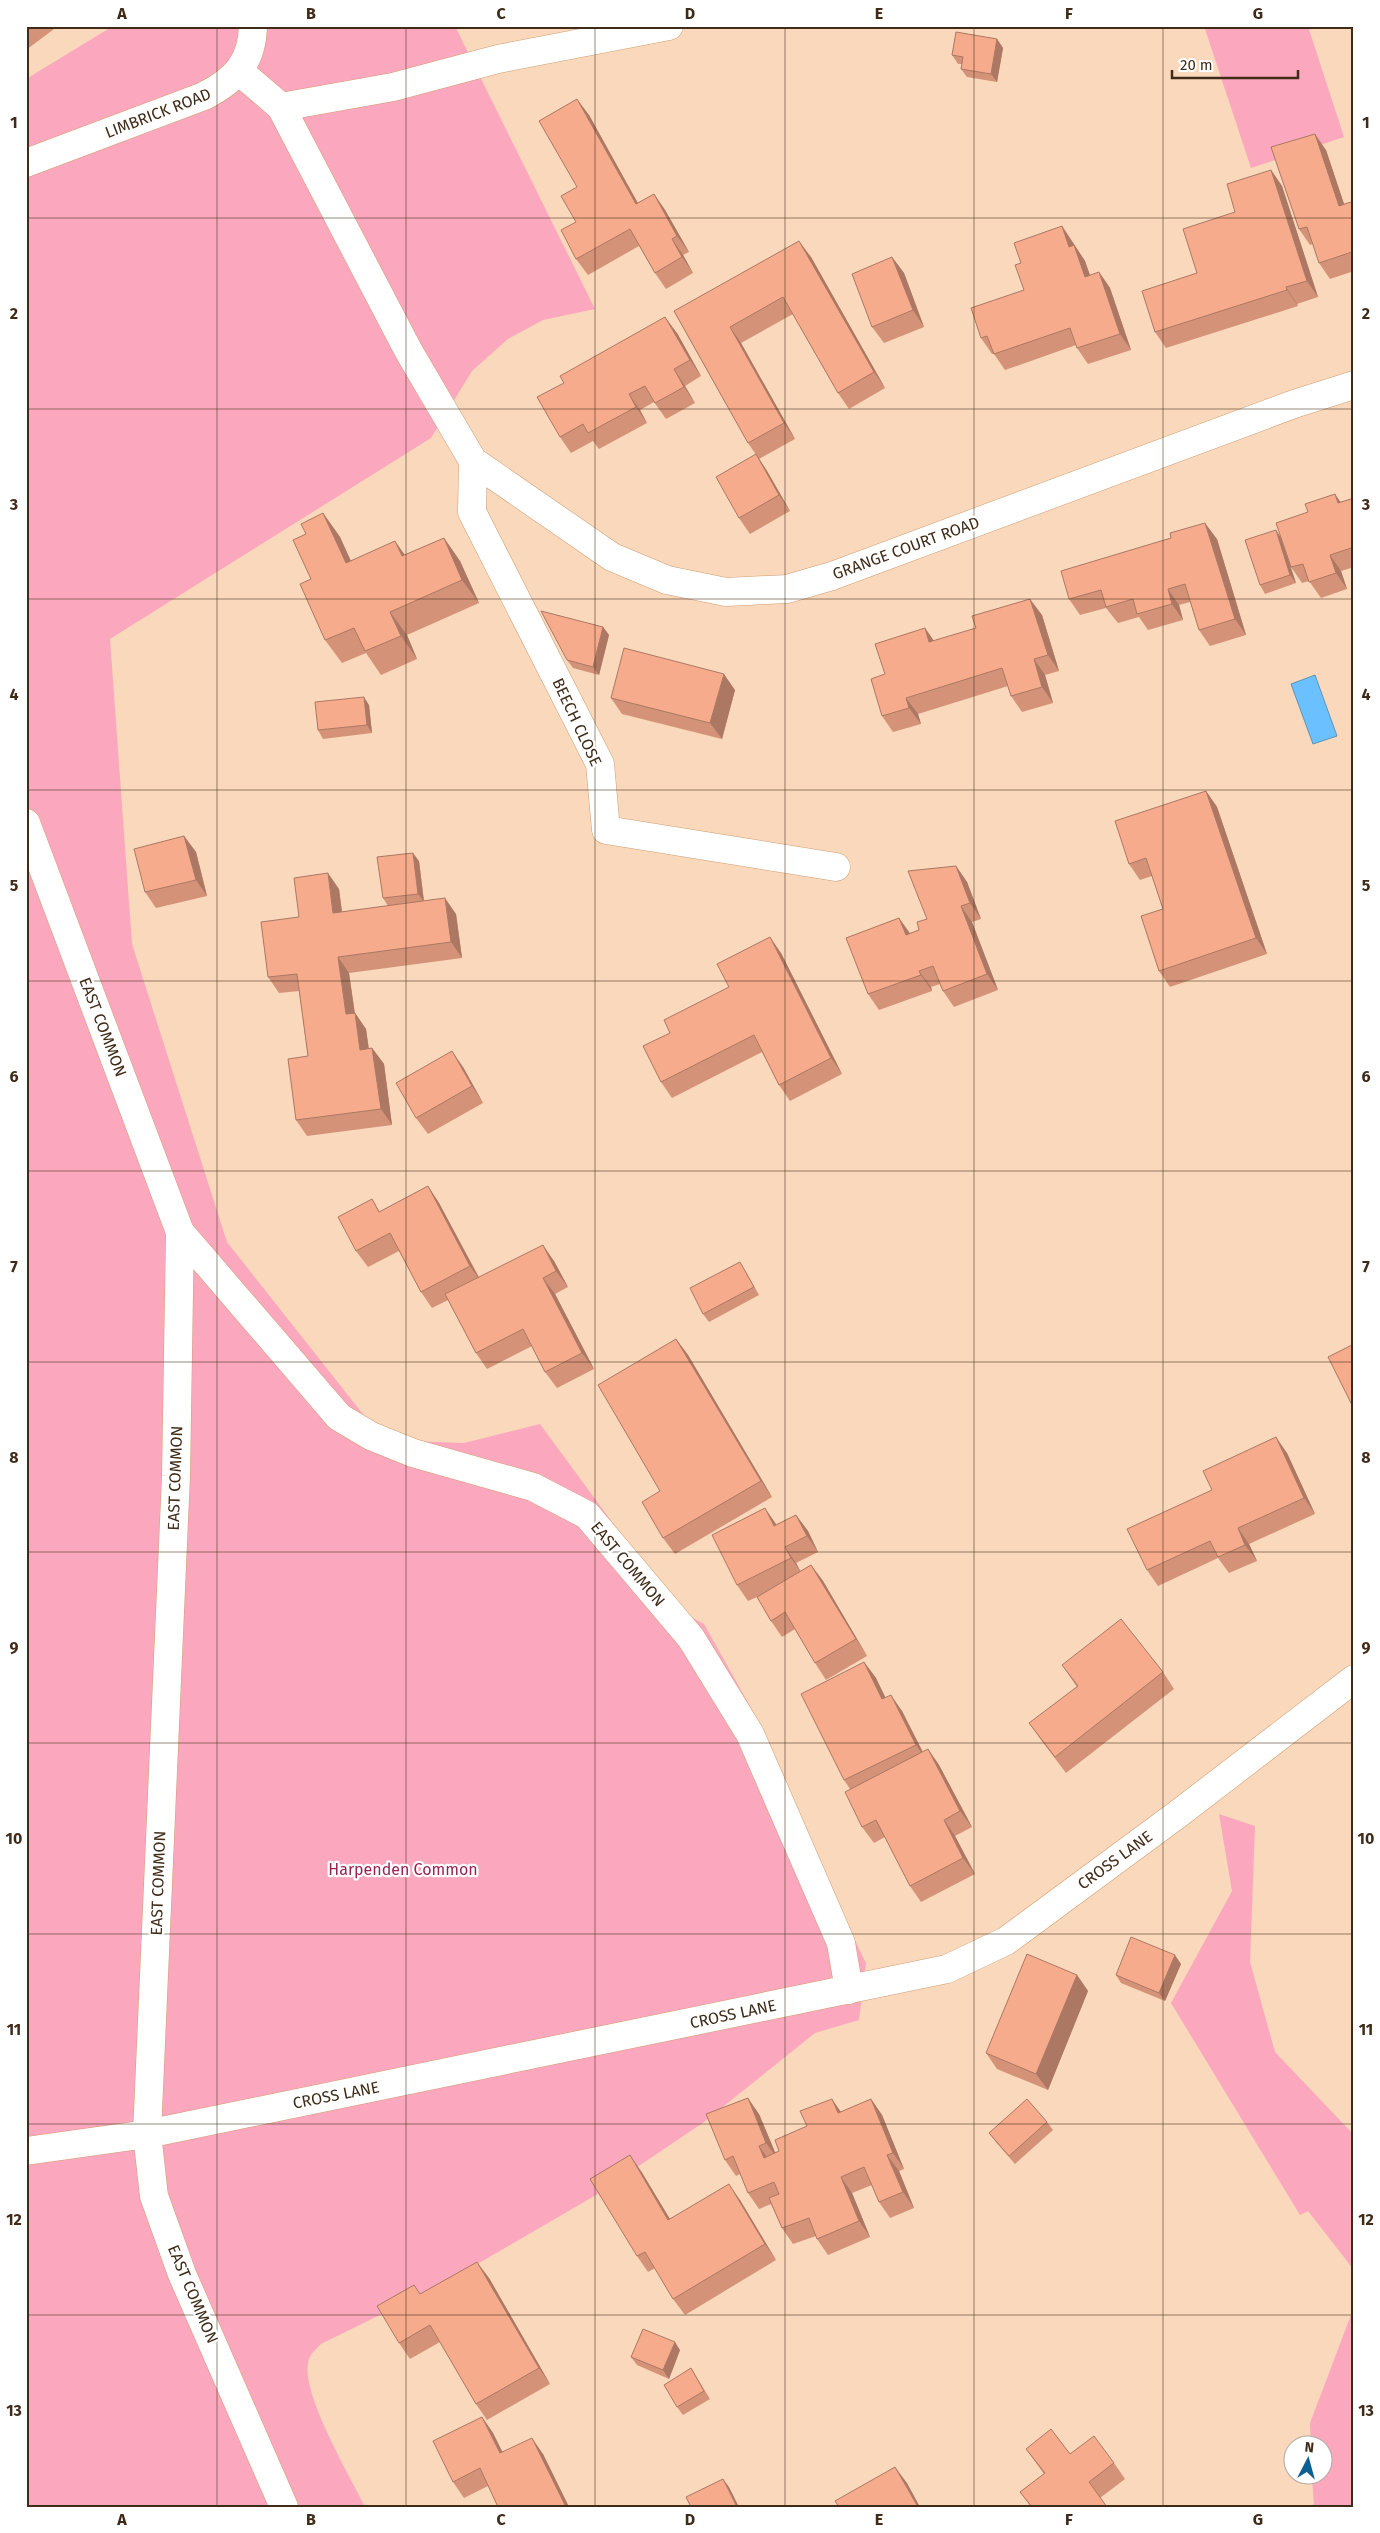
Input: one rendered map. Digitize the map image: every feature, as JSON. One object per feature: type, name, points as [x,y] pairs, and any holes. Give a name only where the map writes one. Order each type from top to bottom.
[{"type":"street","name":"LIMBRICK ROAD","points":[[26,163],[204,96],[224,85],[239,71],[248,56],[253,26]]},
{"type":"street","points":[[281,107],[393,87],[498,59],[669,26]]},
{"type":"street","points":[[239,71],[281,107],[408,350],[472,462]]},
{"type":"street","name":"GRANGE COURT ROAD","points":[[472,462],[612,558],[666,580],[726,592],[787,588],[832,576],[1285,407],[1354,385]]},
{"type":"street","name":"BEECH CLOSE","points":[[472,462],[472,512],[600,764],[606,830],[836,867]]},
{"type":"street","name":"EAST COMMON","points":[[26,823],[180,1232],[339,1417],[371,1436],[413,1453],[533,1488],[587,1515],[691,1638],[750,1734],[841,1943],[849,1990]]},
{"type":"street","name":"EAST COMMON","points":[[180,1232],[176,1476],[147,2134],[154,2196],[182,2274],[284,2507]]},
{"type":"street","name":"CROSS LANE","points":[[26,2151],[147,2134],[947,1969],[1006,1941],[1354,1679]]},
{"type":"green space","name":"Harpenden Common","points":[[113,26],[455,26],[595,309],[543,320],[508,339],[472,371],[431,438],[110,639],[132,944],[227,1242],[370,1423],[406,1441],[464,1443],[540,1424],[676,1609],[704,1624],[760,1724],[845,1920],[866,1963],[859,2020],[815,2033],[704,2122],[596,2195],[443,2284],[321,2344],[308,2363],[308,2377],[312,2395],[319,2414],[365,2507],[26,2507],[26,79]]},
{"type":"green space","points":[[1204,26],[1308,26],[1344,137],[1251,168]]},
{"type":"green space","points":[[1219,1814],[1255,1826],[1250,1962],[1275,2052],[1354,2135],[1354,2270],[1308,2211],[1300,2215],[1171,2003],[1232,1891]]},
{"type":"green space","points":[[1354,2307],[1354,2507],[1314,2507],[1313,2486],[1332,2486],[1332,2436],[1311,2436],[1310,2423]]},
{"type":"water","points":[[1315,675],[1337,736],[1313,744],[1291,684]]},
{"type":"building","points":[[956,32],[997,39],[991,74],[961,69],[963,57],[952,55]]},
{"type":"building","points":[[577,99],[636,204],[654,194],[677,236],[672,239],[682,257],[655,273],[630,229],[576,259],[561,230],[576,222],[561,196],[577,187],[539,121]]},
{"type":"building","points":[[1315,134],[1339,206],[1354,201],[1354,258],[1352,252],[1319,263],[1307,227],[1299,229],[1271,147]]},
{"type":"building","points":[[1271,170],[1307,281],[1286,287],[1287,290],[1155,332],[1142,291],[1197,273],[1183,229],[1235,212],[1227,184]]},
{"type":"building","points":[[1062,226],[1069,247],[1074,245],[1085,277],[1099,272],[1120,334],[1077,348],[1070,328],[994,354],[987,336],[981,338],[971,308],[1024,290],[1015,265],[1021,263],[1014,243]]},
{"type":"building","points":[[799,241],[874,372],[838,393],[783,297],[730,327],[784,423],[748,443],[674,311]]},
{"type":"building","points":[[892,257],[913,310],[872,327],[852,274]]},
{"type":"building","points":[[665,317],[690,360],[674,369],[684,387],[655,403],[645,386],[629,394],[636,407],[588,433],[583,424],[560,437],[537,397],[564,383],[560,376]]},
{"type":"building","points":[[756,454],[779,495],[739,518],[716,477]]},
{"type":"building","points":[[1335,494],[1338,503],[1354,498],[1354,547],[1330,555],[1336,573],[1309,582],[1303,564],[1291,567],[1276,523],[1308,512],[1305,504]]},
{"type":"building","points":[[323,513],[346,563],[395,541],[402,556],[444,538],[462,580],[390,612],[401,636],[365,651],[354,628],[325,640],[300,584],[311,579],[293,540],[306,534],[301,524]]},
{"type":"building","points":[[1205,523],[1235,619],[1199,630],[1185,584],[1168,589],[1172,604],[1137,614],[1133,599],[1106,607],[1101,590],[1069,599],[1061,571],[1171,538],[1170,533]]},
{"type":"building","points":[[1276,530],[1290,575],[1260,585],[1245,540]]},
{"type":"building","points":[[1030,599],[1048,655],[1034,659],[1042,687],[1011,696],[1002,668],[906,698],[909,708],[882,716],[871,679],[885,674],[875,644],[925,628],[929,642],[976,628],[972,616]]},
{"type":"building","points":[[541,611],[603,627],[593,667],[567,660]]},
{"type":"building","points":[[624,648],[724,674],[710,723],[611,698]]},
{"type":"building","points":[[364,697],[367,725],[318,730],[315,702]]},
{"type":"building","points":[[1206,791],[1256,938],[1159,971],[1141,916],[1163,909],[1146,858],[1129,864],[1115,821]]},
{"type":"building","points":[[184,836],[196,880],[145,892],[134,849]]},
{"type":"building","points":[[413,853],[418,894],[383,898],[377,857]]},
{"type":"building","points":[[956,866],[970,903],[961,906],[987,974],[943,991],[933,966],[919,971],[921,975],[868,994],[846,938],[899,918],[906,935],[919,930],[917,922],[927,919],[908,871]]},
{"type":"building","points":[[328,873],[333,913],[445,898],[451,942],[338,957],[346,1014],[355,1013],[360,1050],[372,1048],[381,1109],[296,1120],[288,1059],[308,1056],[297,974],[268,977],[261,922],[299,917],[294,878]]},
{"type":"building","points":[[770,937],[831,1058],[779,1085],[754,1035],[661,1082],[643,1046],[670,1033],[664,1020],[729,987],[717,964]]},
{"type":"building","points":[[452,1051],[472,1086],[416,1118],[396,1083]]},
{"type":"building","points":[[428,1186],[470,1266],[421,1292],[390,1233],[356,1251],[338,1217],[372,1199],[379,1212]]},
{"type":"building","points":[[543,1245],[556,1271],[543,1278],[582,1353],[545,1372],[523,1329],[476,1353],[445,1294]]},
{"type":"building","points":[[740,1262],[754,1287],[703,1314],[690,1288]]},
{"type":"building","points":[[676,1339],[761,1481],[663,1538],[642,1502],[660,1491],[598,1385]]},
{"type":"building","points":[[1354,1344],[1354,1409],[1328,1357]]},
{"type":"building","points":[[1276,1437],[1304,1498],[1238,1528],[1245,1545],[1218,1557],[1210,1541],[1147,1570],[1127,1529],[1212,1490],[1203,1471]]},
{"type":"building","points":[[765,1508],[774,1526],[796,1515],[807,1536],[785,1547],[791,1558],[737,1585],[712,1535]]},
{"type":"building","points":[[811,1565],[856,1639],[815,1663],[785,1612],[771,1621],[757,1597]]},
{"type":"building","points":[[1121,1619],[1163,1672],[1055,1757],[1029,1723],[1078,1686],[1062,1665]]},
{"type":"building","points":[[864,1662],[882,1699],[891,1695],[916,1745],[844,1780],[801,1694]]},
{"type":"building","points":[[928,1749],[960,1811],[944,1820],[963,1858],[910,1886],[876,1820],[862,1827],[845,1792]]},
{"type":"building","points":[[1131,1937],[1175,1955],[1159,1993],[1116,1975]]},
{"type":"building","points":[[1027,1954],[1077,1975],[1036,2074],[986,2053]]},
{"type":"building","points":[[748,2098],[766,2143],[759,2146],[764,2158],[779,2151],[775,2140],[807,2126],[800,2111],[832,2099],[838,2113],[871,2099],[893,2153],[887,2155],[903,2192],[879,2202],[864,2167],[841,2177],[859,2221],[817,2239],[809,2218],[782,2228],[769,2198],[779,2194],[774,2182],[748,2193],[733,2156],[725,2160],[706,2114]]},
{"type":"building","points":[[1027,2099],[1047,2122],[1009,2156],[989,2133]]},
{"type":"building","points":[[630,2155],[668,2220],[729,2184],[765,2244],[673,2299],[645,2252],[637,2256],[590,2179]]},
{"type":"building","points":[[477,2262],[539,2368],[476,2404],[430,2325],[399,2343],[377,2306],[414,2285],[420,2294]]},
{"type":"building","points":[[643,2329],[675,2342],[663,2370],[631,2357]]},
{"type":"building","points":[[691,2368],[704,2391],[677,2407],[664,2385]]},
{"type":"building","points":[[482,2417],[500,2453],[532,2438],[565,2505],[561,2507],[498,2507],[480,2468],[453,2482],[433,2441]]},
{"type":"building","points":[[1051,2429],[1070,2454],[1094,2436],[1114,2463],[1089,2482],[1107,2507],[1032,2507],[1020,2492],[1045,2473],[1026,2449]]},
{"type":"building","points":[[895,2467],[918,2507],[839,2507],[835,2501]]},
{"type":"building","points":[[723,2479],[737,2507],[691,2507],[686,2497]]}]
